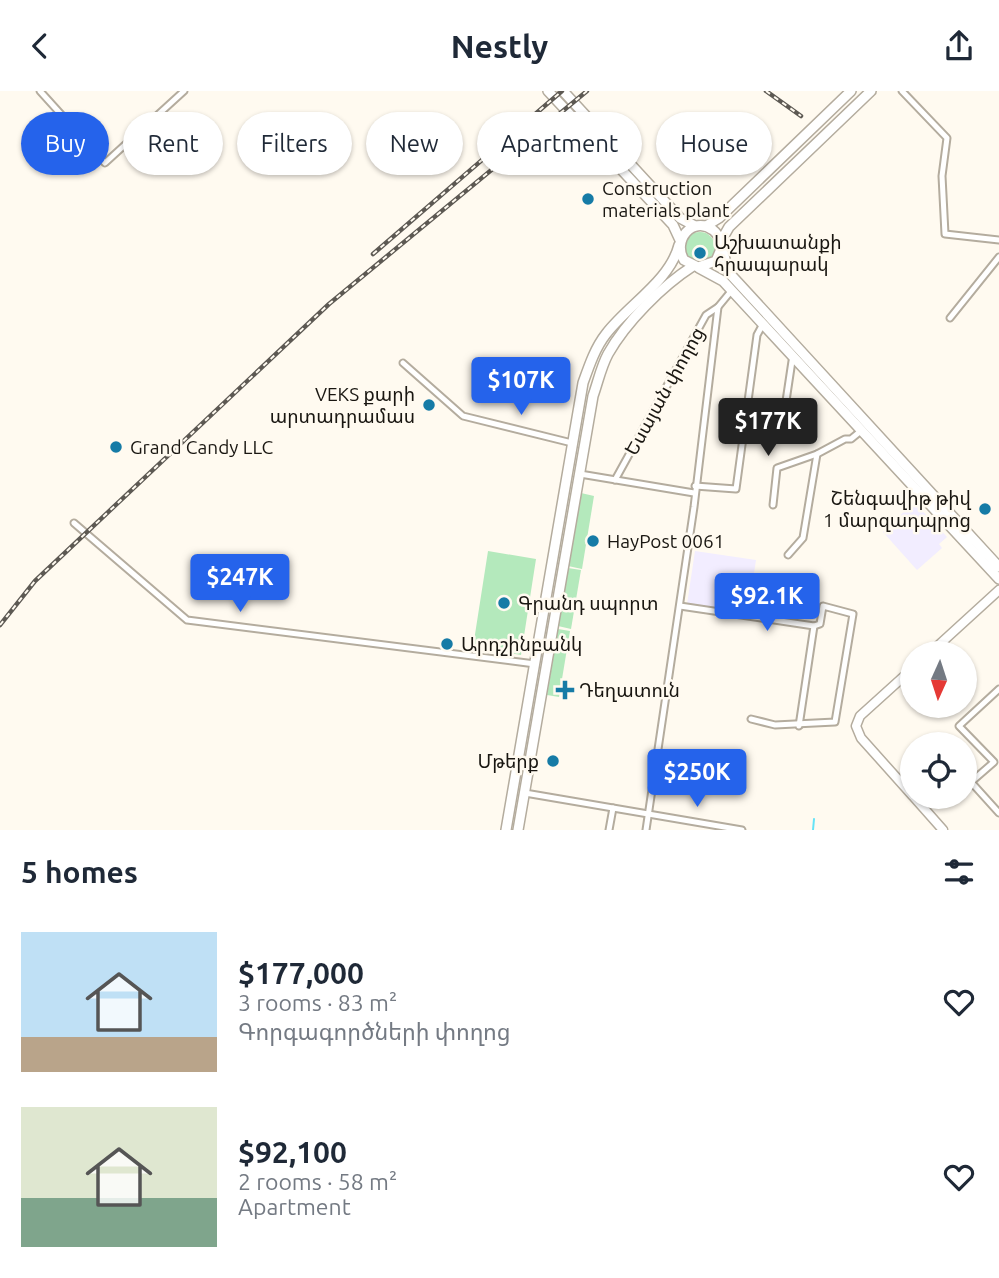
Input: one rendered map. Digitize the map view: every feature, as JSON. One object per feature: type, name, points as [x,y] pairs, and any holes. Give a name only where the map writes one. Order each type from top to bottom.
[{"type":"main road","points":[[548,91],[673,225],[680,243],[681,256],[695,267],[723,281],[732,290],[999,579]]},
{"type":"main road","points":[[563,91],[680,218],[715,232],[721,245],[723,263],[731,275],[999,567]]},
{"type":"main road","points":[[506,830],[581,392],[597,348],[608,331],[673,263],[686,231],[719,218],[851,91]]},
{"type":"main road","points":[[518,830],[593,396],[608,355],[635,321],[674,280],[695,267],[711,265],[729,227],[871,91]]},
{"type":"main road","points":[[789,151],[791,159],[798,161]]},
{"type":"main road","points":[[597,348],[600,354],[608,355]]},
{"type":"main road","points":[[573,443],[584,446]]},
{"type":"main road","points":[[535,664],[547,666]]},
{"type":"street","points":[[40,91],[105,163],[184,91]]},
{"type":"street","points":[[902,91],[947,138],[942,176],[945,234],[999,240]]},
{"type":"street","points":[[950,318],[999,257]]},
{"type":"street","name":"Եսայան փողոց","points":[[615,480],[706,315],[718,307],[732,290]]},
{"type":"street","points":[[646,830],[680,606],[718,307]]},
{"type":"street","points":[[580,474],[694,489],[736,489],[757,335],[763,324]]},
{"type":"street","points":[[786,401],[792,361],[795,359]]},
{"type":"street","points":[[403,363],[463,416],[573,443]]},
{"type":"street","points":[[773,505],[777,468],[817,454],[845,439],[851,439],[862,431]]},
{"type":"street","points":[[788,555],[803,538],[817,454]]},
{"type":"street","points":[[74,523],[187,620],[535,664]]},
{"type":"street","points":[[943,641],[999,590]]},
{"type":"street","points":[[680,606],[814,626],[820,624],[823,606],[853,614],[835,722],[799,726],[775,725],[751,719]]},
{"type":"street","points":[[799,726],[814,626]]},
{"type":"street","points":[[900,680],[860,716],[856,726],[861,738],[900,782]]},
{"type":"street","points":[[998,692],[959,726],[994,762],[971,782],[999,813]]},
{"type":"street","points":[[525,793],[742,830]]},
{"type":"street","points":[[609,830],[613,807]]},
{"type":"street","points":[[924,809],[943,830]]},
{"type":"shaded area","points":[[914,502],[947,537],[939,544],[942,548],[917,570],[883,532]]},
{"type":"shaded area","points":[[695,551],[756,560],[748,613],[687,604]]},
{"type":"green space","points":[[700,232],[706,233],[714,241],[714,253],[706,261],[700,262],[694,261],[686,253],[685,247],[686,241],[694,233]]},
{"type":"green space","points":[[581,493],[594,496],[582,569],[568,566]]},
{"type":"green space","name":"Գրանդ սպորտ","points":[[488,551],[536,559],[521,655],[473,647]]},
{"type":"green space","points":[[568,568],[581,570],[571,629],[558,626]]},
{"type":"green space","points":[[558,629],[570,631],[559,697],[547,695]]},
{"type":"waterway","points":[[813,830],[814,819]]},
{"type":"railway","points":[[373,254],[562,91]]},
{"type":"railway","points":[[0,625],[35,581],[329,304],[587,91]]},
{"type":"railway","points":[[766,91],[801,116]]},
{"type":"place","name":"Construction materials plant","points":[[588,199]]},
{"type":"place","name":"Աշխատանքի հրապարակ","points":[[700,253]]},
{"type":"place","name":"VEKS քարի արտադրամաս","points":[[429,405]]},
{"type":"place","name":"Grand Candy LLC","points":[[116,447]]},
{"type":"place","name":"Շենգավիթ թիվ 1 մարզադպրոց","points":[[985,509]]},
{"type":"place","name":"HayPost 0061","points":[[593,541]]},
{"type":"place","name":"Գրանդ սպորտ","points":[[504,603]]},
{"type":"place","name":"Արդշինբանկ","points":[[447,644]]},
{"type":"place","name":"Դեղատուն","points":[[565,690]]},
{"type":"place","name":"Մթերք","points":[[553,761]]}]
